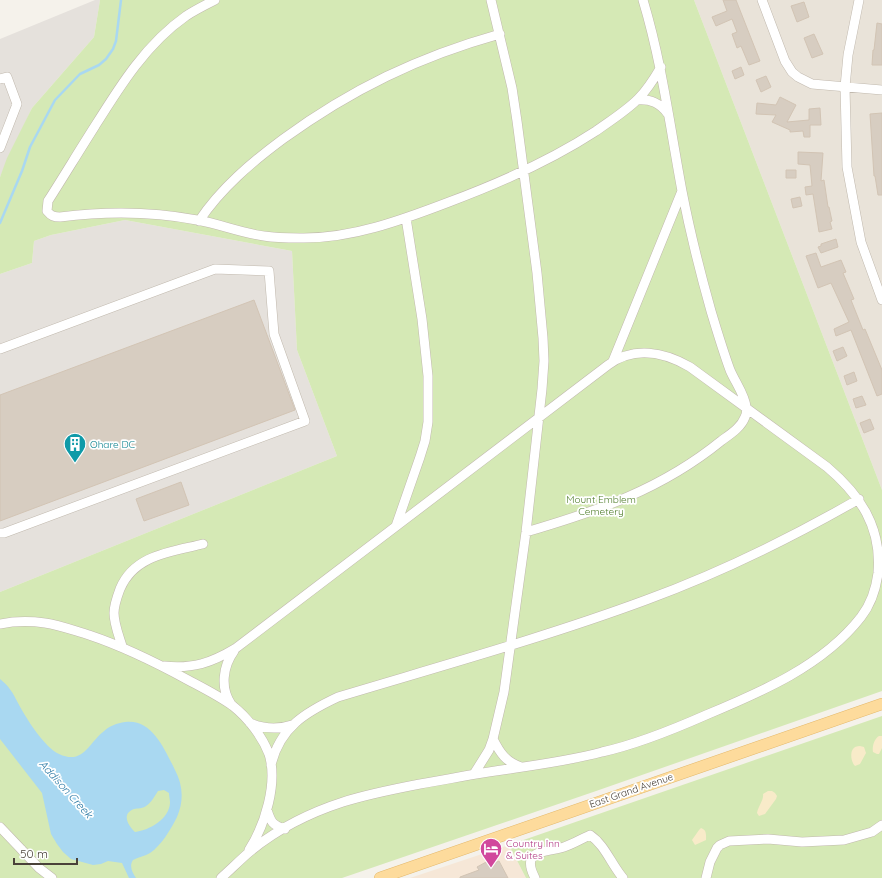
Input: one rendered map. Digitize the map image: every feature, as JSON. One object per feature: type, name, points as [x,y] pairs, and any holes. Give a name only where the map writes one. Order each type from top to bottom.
[{"type":"main road","name":"East Grand Avenue","points":[[380,878],[882,704]]},
{"type":"street","points":[[215,0],[178,22],[148,50],[117,90],[52,195],[47,206],[47,211],[50,215],[54,217],[102,213],[149,213],[199,221],[264,236],[301,238],[342,235],[406,218],[524,172],[565,150],[607,124],[637,100],[652,81],[660,67]]},
{"type":"street","points":[[474,774],[489,750],[502,699],[526,532],[544,361],[537,273],[512,88],[491,0]]},
{"type":"street","points":[[526,532],[610,504],[658,484],[714,447],[734,431],[742,423],[747,408],[730,369],[712,311],[690,229],[660,67],[643,0]]},
{"type":"street","points":[[762,0],[785,61],[792,72],[805,82],[812,84],[882,90]]},
{"type":"street","points":[[859,0],[848,55],[845,87],[848,175],[861,242],[882,300]]},
{"type":"street","points":[[199,221],[219,194],[254,162],[297,129],[336,103],[378,80],[418,62],[460,46],[500,34]]},
{"type":"street","points":[[0,79],[7,77],[17,104],[0,148]]},
{"type":"street","points":[[637,100],[645,99],[656,102],[663,107],[669,115]]},
{"type":"street","points":[[613,361],[682,191]]},
{"type":"street","points":[[395,527],[424,446],[428,415],[428,376],[422,319],[406,218]]},
{"type":"street","points":[[0,349],[215,268],[269,271],[274,334],[305,421],[4,534],[0,533]]},
{"type":"street","points":[[164,666],[179,668],[197,666],[218,658],[236,648],[613,361],[624,356],[639,353],[650,353],[671,357],[690,367],[827,467],[845,483],[859,499],[873,525],[879,546],[879,568],[875,590],[872,599],[861,617],[821,655],[796,672],[765,688],[728,706],[651,737],[603,752],[474,774],[359,797],[327,807],[285,829],[247,854],[221,878]]},
{"type":"street","points":[[247,854],[256,839],[267,810],[270,794],[271,765],[273,756],[282,739],[292,725],[315,708],[338,697],[510,646],[648,600],[714,572],[808,527],[859,499]]},
{"type":"street","points":[[122,646],[114,613],[116,598],[123,582],[134,568],[146,560],[160,554],[203,544]]},
{"type":"street","points":[[0,624],[12,622],[46,623],[68,628],[122,646],[164,666],[232,705],[250,723],[269,754],[271,765]]},
{"type":"street","points":[[232,705],[226,694],[224,679],[227,663],[236,648]]},
{"type":"street","points":[[250,723],[265,728],[280,728],[292,725]]},
{"type":"street","points":[[493,739],[507,760],[512,764],[522,767]]},
{"type":"street","points":[[267,810],[271,821],[275,825],[285,829]]},
{"type":"street","points":[[706,878],[710,862],[717,848],[729,840],[768,839],[802,842],[844,840],[872,832],[882,825]]},
{"type":"street","points":[[0,827],[39,868],[52,878]]},
{"type":"street","points":[[535,878],[531,870],[530,860],[539,852],[563,847],[590,835],[603,847],[614,868],[622,878]]},
{"type":"street","points":[[39,868],[43,878]]},
{"type":"shaded area","points":[[95,0],[100,0],[94,37],[32,108],[0,177],[0,39]]},
{"type":"shaded area","points":[[694,0],[882,0],[882,490]]},
{"type":"shaded area","points":[[125,220],[292,251],[297,350],[337,456],[0,592],[0,274],[32,263],[34,241],[51,235]]},
{"type":"shaded area","points":[[509,845],[526,878],[410,878]]},
{"type":"green space","name":"Mount Emblem Cemetery","points":[[100,0],[694,0],[882,490],[882,691],[342,878],[0,878],[0,592],[337,456],[297,350],[292,251],[125,220],[51,235],[34,241],[32,263],[0,274],[0,177],[7,158],[32,108],[94,37]]},
{"type":"green space","points":[[882,716],[882,878],[526,878],[509,845]]},
{"type":"sand","points":[[882,736],[882,748],[879,754],[877,754],[873,752],[873,748],[877,737]]},
{"type":"sand","points":[[860,746],[864,747],[866,753],[860,764],[855,766],[851,753],[854,748]]},
{"type":"sand","points":[[768,791],[775,793],[777,796],[776,799],[765,814],[759,816],[757,813],[763,799],[763,794]]},
{"type":"sand","points":[[701,828],[705,831],[706,840],[695,845],[692,840]]},
{"type":"water","name":"Addison Creek","points":[[0,679],[6,684],[36,732],[47,745],[59,754],[67,757],[80,755],[105,730],[110,726],[119,723],[134,722],[143,725],[150,730],[162,745],[178,776],[182,799],[177,817],[162,842],[150,853],[133,860],[131,864],[133,874],[136,878],[129,878],[122,863],[108,861],[93,865],[71,859],[63,852],[51,834],[42,793],[0,739]],"holes":[[[164,790],[169,793],[169,809],[162,819],[147,829],[135,832],[127,820],[130,811],[143,808],[153,799],[158,791]]]},
{"type":"building","points":[[723,0],[736,0],[760,61],[749,65],[741,46],[737,48],[732,34],[737,32],[732,19],[716,26],[712,17],[727,11]]},
{"type":"building","points":[[804,2],[809,17],[797,22],[791,6]]},
{"type":"building","points":[[877,23],[882,24],[882,65],[872,65],[873,50]]},
{"type":"building","points":[[814,34],[823,54],[812,58],[804,38]]},
{"type":"building","points":[[741,67],[744,75],[735,79],[732,71]]},
{"type":"building","points":[[766,76],[771,87],[761,92],[756,80]]},
{"type":"building","points":[[780,97],[796,105],[787,122],[809,120],[809,109],[820,108],[821,125],[810,125],[810,137],[804,137],[803,131],[790,132],[790,130],[772,122],[776,115],[756,114],[757,103],[776,105]]},
{"type":"building","points":[[882,113],[882,195],[878,195],[874,176],[870,114]]},
{"type":"building","points":[[798,152],[823,153],[821,181],[824,180],[828,207],[832,221],[830,222],[832,229],[819,232],[813,194],[806,195],[805,187],[812,186],[810,165],[798,164]]},
{"type":"building","points":[[786,170],[796,170],[796,178],[786,178]]},
{"type":"building","points":[[800,197],[802,206],[793,208],[791,199]]},
{"type":"building","points":[[836,239],[838,247],[821,253],[818,247],[821,246],[821,244]]},
{"type":"building","points":[[816,253],[821,267],[841,260],[846,272],[843,273],[854,299],[851,300],[882,370],[882,394],[877,396],[851,330],[836,336],[834,329],[849,322],[831,283],[818,288],[806,256]]},
{"type":"building","name":"Ohare DC","points":[[254,300],[295,410],[0,521],[0,395]]},
{"type":"building","points":[[843,347],[847,356],[837,361],[833,351]]},
{"type":"building","points":[[854,372],[857,381],[847,385],[844,376]]},
{"type":"building","points":[[862,396],[866,405],[856,408],[853,399]]},
{"type":"building","points":[[870,419],[874,429],[864,433],[860,423]]},
{"type":"building","points":[[181,482],[189,505],[144,521],[136,499]]},
{"type":"building","name":"Country Inn & Suites","points":[[488,861],[490,865],[499,861],[508,878],[460,878],[479,870],[477,867]]},
{"type":"waterway","points":[[0,223],[22,171],[30,147],[55,100],[80,74],[99,65],[106,59],[113,49],[116,41],[121,0]]},
{"type":"place","name":"Ohare DC","points":[[75,464]]},
{"type":"place","name":"Country Inn & Suites","points":[[491,868]]}]
